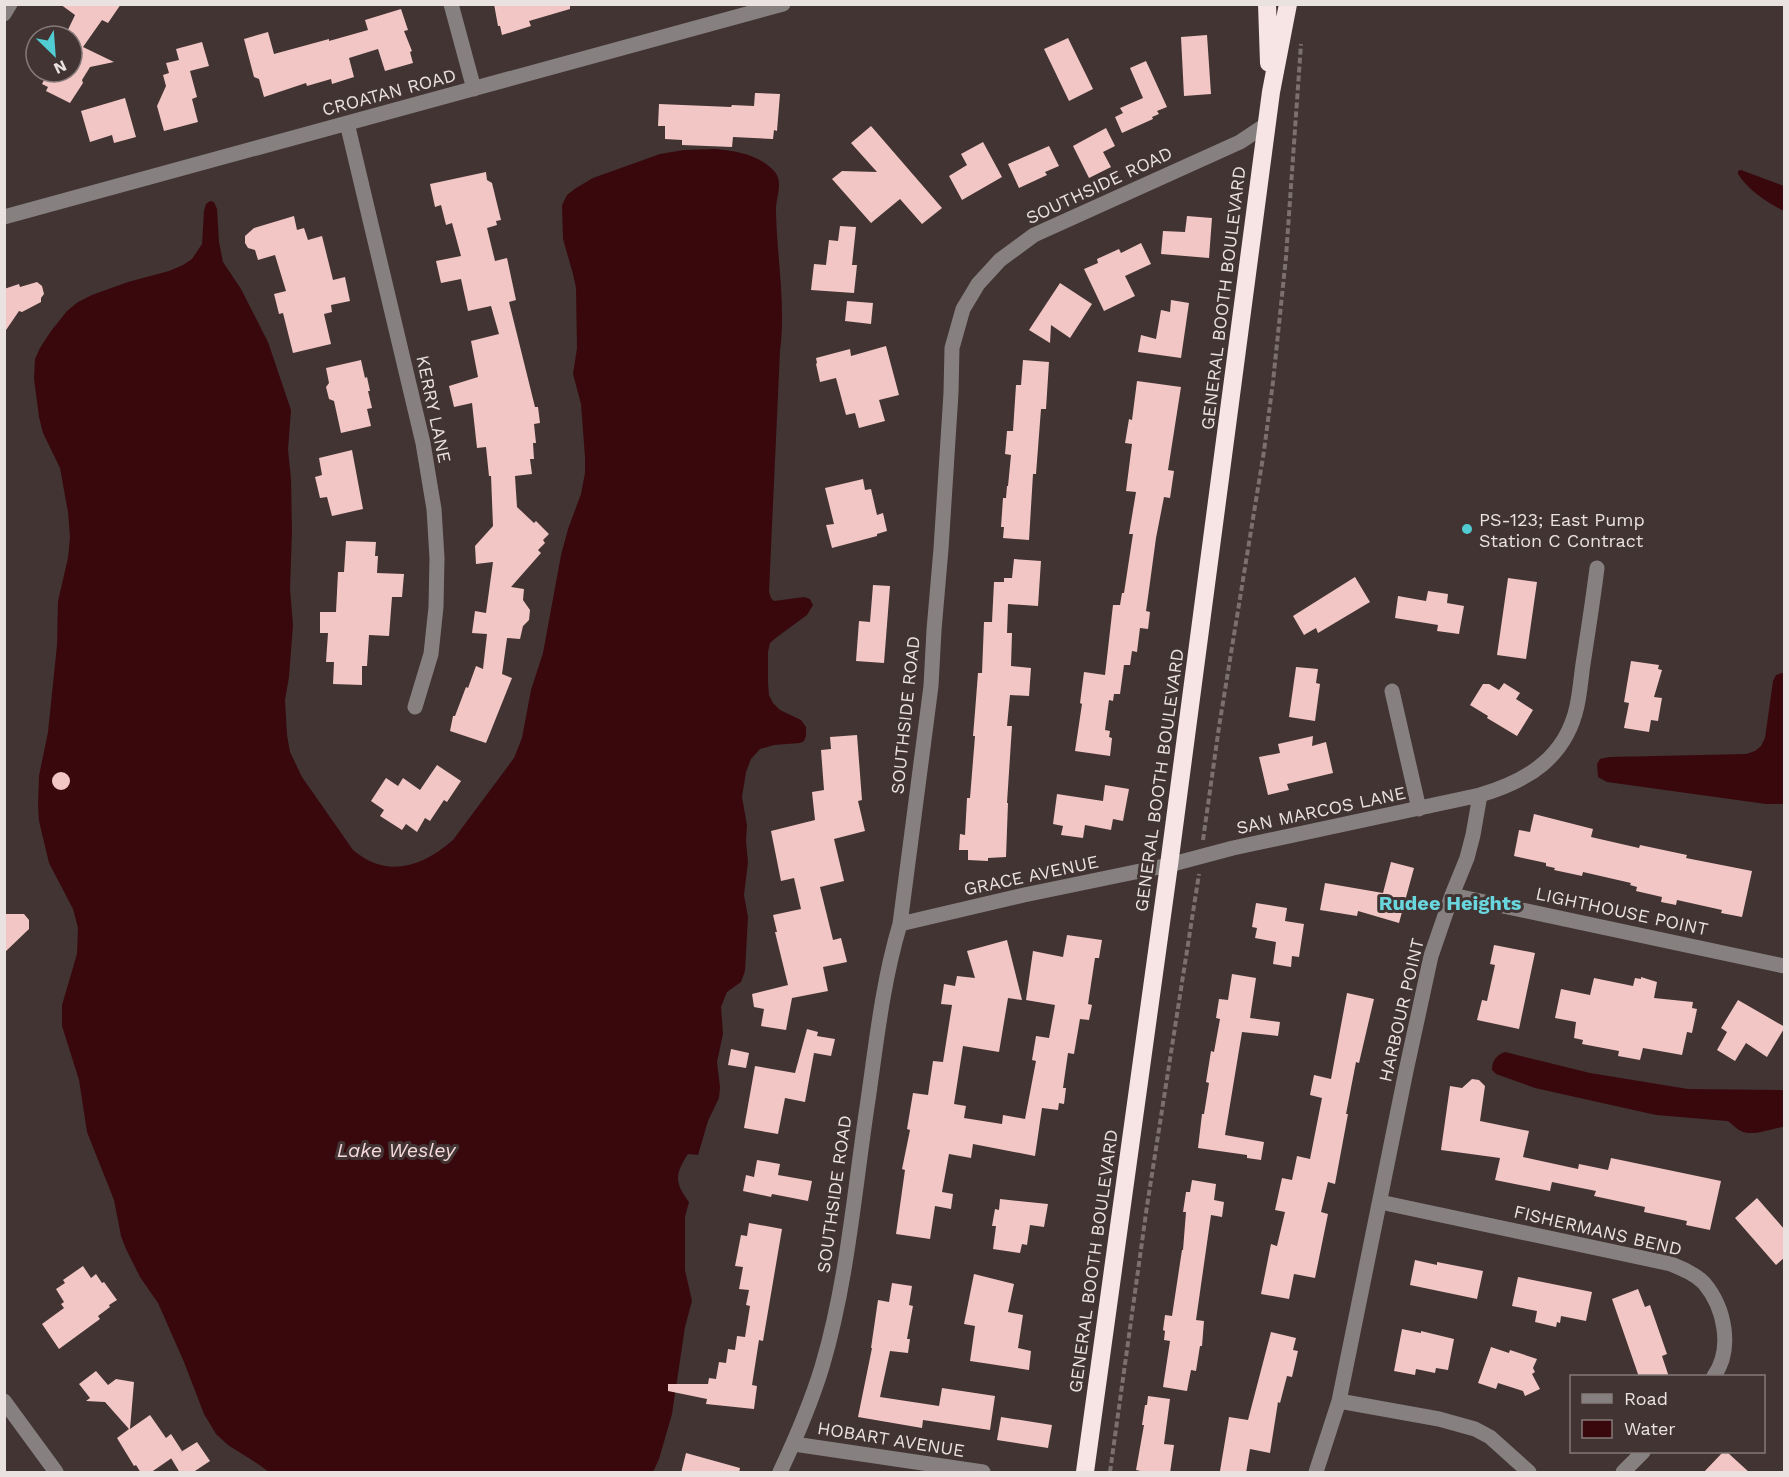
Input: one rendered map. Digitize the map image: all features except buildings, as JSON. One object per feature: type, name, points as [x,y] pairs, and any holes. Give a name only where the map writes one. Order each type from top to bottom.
[{"type":"highway","name":"GENERAL BOOTH BOULEVARD","points":[[1267,4],[1270,92]]},
{"type":"highway","name":"GENERAL BOOTH BOULEVARD","points":[[1085,1473],[1170,865],[1270,92],[1288,4]]},
{"type":"street","points":[[4,14],[10,4]]},
{"type":"street","points":[[451,4],[474,89]]},
{"type":"street","name":"CROATAN ROAD","points":[[4,218],[783,4]]},
{"type":"street","name":"KERRY LANE","points":[[347,123],[423,443],[434,509],[437,558],[436,607],[431,654],[415,707]]},
{"type":"street","name":"SOUTHSIDE ROAD","points":[[780,1473],[794,1444],[822,1367],[840,1292],[873,1050],[892,951],[900,924],[931,686],[952,348],[963,309],[978,284],[1000,260],[1034,235],[1240,142],[1267,124]]},
{"type":"street","points":[[1480,795],[1517,782],[1538,769],[1555,752],[1567,733],[1576,706],[1597,568]]},
{"type":"street","points":[[1392,692],[1419,809]]},
{"type":"street","name":"SAN MARCOS LANE","points":[[1170,865],[1244,845],[1480,795]]},
{"type":"street","name":"HARBOUR POINT","points":[[1316,1473],[1339,1401],[1429,966],[1452,895],[1467,858],[1480,795]]},
{"type":"street","name":"GRACE AVENUE","points":[[900,924],[1170,865]]},
{"type":"street","name":"LIGHTHOUSE POINT","points":[[1452,895],[1785,966]]},
{"type":"street","name":"FISHERMANS BEND","points":[[1380,1202],[1671,1264],[1691,1273],[1703,1283],[1714,1299],[1724,1326],[1726,1343],[1715,1375]]},
{"type":"street","points":[[4,1401],[56,1473]]},
{"type":"street","points":[[1339,1401],[1438,1419],[1475,1429],[1490,1437],[1529,1473]]},
{"type":"street","name":"HOBART AVENUE","points":[[794,1444],[983,1473]]},
{"type":"street","points":[[1623,1473],[1642,1453]]},
{"type":"path","points":[[1110,1473],[1147,1206],[1264,451],[1282,301],[1301,40]]},
{"type":"water","name":"Lake Wesley","points":[[716,149],[755,158],[769,166],[778,176],[776,212],[782,316],[769,592],[774,601],[804,597],[810,599],[813,605],[807,615],[770,643],[768,652],[769,695],[780,710],[801,720],[806,727],[804,741],[760,749],[751,759],[746,772],[742,797],[747,825],[748,862],[744,895],[748,917],[745,971],[741,982],[727,992],[721,1007],[723,1034],[717,1062],[719,1098],[708,1121],[698,1155],[688,1154],[678,1178],[681,1189],[689,1202],[685,1217],[685,1270],[692,1301],[685,1327],[672,1414],[659,1459],[653,1472],[269,1472],[228,1445],[216,1434],[204,1414],[158,1303],[140,1277],[126,1249],[114,1200],[87,1132],[79,1080],[62,1026],[62,1005],[77,954],[78,928],[73,909],[49,863],[39,821],[38,806],[39,776],[48,732],[57,645],[58,601],[68,558],[70,537],[60,468],[43,433],[39,417],[34,379],[35,359],[51,331],[67,311],[78,302],[128,282],[169,271],[192,259],[202,244],[206,204],[210,201],[214,202],[217,209],[223,262],[241,289],[268,342],[291,410],[288,450],[291,479],[290,589],[293,625],[285,700],[290,752],[302,777],[353,850],[366,859],[391,867],[417,863],[453,840],[514,758],[522,738],[531,690],[543,653],[561,555],[581,494],[585,457],[581,404],[573,374],[577,348],[576,288],[563,239],[562,205],[567,195],[593,178],[660,154],[684,150]]},
{"type":"water","points":[[1741,170],[1784,186],[1784,211],[1753,191],[1738,174]]},
{"type":"water","points":[[1784,674],[1784,804],[1766,804],[1607,782],[1598,777],[1597,764],[1600,759],[1609,757],[1746,754],[1755,751],[1765,738],[1773,681],[1776,675]]},
{"type":"water","points":[[1505,1052],[1590,1073],[1688,1089],[1784,1090],[1784,1127],[1750,1133],[1739,1130],[1727,1121],[1656,1115],[1535,1088],[1496,1074],[1492,1070],[1495,1059]]},
{"type":"place","name":"PS-123; East Pump Station C Contract","points":[[1467,529]]},
{"type":"district","name":"Rudee Heights","points":[[1450,903]]}]
